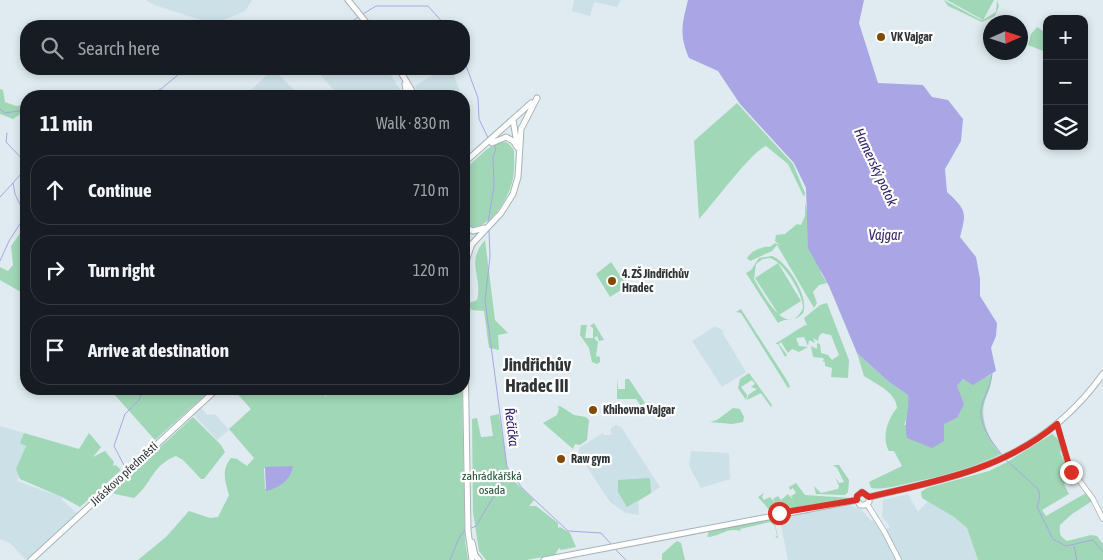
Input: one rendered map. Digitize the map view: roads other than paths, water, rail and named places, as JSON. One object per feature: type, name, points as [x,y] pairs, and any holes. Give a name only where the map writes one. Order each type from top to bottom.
[{"type":"main road","points":[[348,0],[364,20]]},
{"type":"main road","points":[[402,75],[406,90]]},
{"type":"main road","points":[[403,75],[412,90]]},
{"type":"main road","points":[[470,158],[537,98],[521,129],[518,150],[518,177],[511,198],[501,214],[486,227],[470,248]]},
{"type":"main road","points":[[513,120],[521,129]]},
{"type":"main road","points":[[513,120],[518,150]]},
{"type":"main road","points":[[470,159],[502,137],[509,138],[518,150]]},
{"type":"main road","points":[[470,229],[473,231],[486,227]]},
{"type":"main road","points":[[869,497],[951,479],[998,462],[1057,424],[1080,402],[1103,374]]},
{"type":"main road","name":"Jiráskovo předměstí","points":[[31,560],[210,395]]},
{"type":"main road","points":[[466,395],[468,531],[472,560]]},
{"type":"main road","points":[[544,560],[857,500],[861,493],[866,493],[869,497]]},
{"type":"main road","points":[[857,500],[860,504],[867,504],[869,497]]},
{"type":"main road","points":[[468,531],[475,554],[479,560]]},
{"type":"street","points":[[1057,424],[1068,465],[1093,499],[1103,519]]},
{"type":"street","points":[[867,504],[884,531],[898,560]]},
{"type":"water","name":"Vajgar","points":[[688,0],[864,0],[859,23],[878,83],[923,85],[932,97],[948,100],[963,119],[961,141],[945,169],[947,192],[958,203],[963,212],[964,222],[960,237],[976,257],[980,279],[980,296],[997,323],[996,336],[991,348],[996,371],[973,385],[963,379],[957,386],[964,404],[957,418],[944,424],[944,441],[932,448],[907,438],[908,395],[889,382],[857,353],[829,286],[808,248],[806,188],[794,163],[740,104],[718,71],[689,58],[682,29]]},
{"type":"water","points":[[293,466],[290,475],[284,483],[266,491],[265,467]]},
{"type":"waterway","name":"Řečička","points":[[363,14],[376,6],[428,6],[441,20]]},
{"type":"waterway","name":"Řečička","points":[[354,20],[360,16]]},
{"type":"waterway","name":"Řečička","points":[[159,90],[178,75]]},
{"type":"waterway","name":"Řečička","points":[[470,75],[478,98],[479,119],[489,140]]},
{"type":"waterway","name":"Řečička","points":[[0,109],[5,113],[20,111]]},
{"type":"waterway","points":[[7,133],[6,142],[20,157]]},
{"type":"waterway","name":"Řečička","points":[[488,223],[494,186],[493,157],[496,148],[493,145]]},
{"type":"waterway","points":[[20,175],[13,183],[15,194],[20,204]]},
{"type":"waterway","points":[[0,197],[13,183]]},
{"type":"waterway","points":[[0,261],[9,241],[20,224]]},
{"type":"waterway","name":"Řečička","points":[[489,230],[490,257],[485,300],[507,467],[522,488],[568,531],[601,533],[612,545]]},
{"type":"waterway","name":"Hamerský potok","points":[[992,374],[982,405],[981,415],[987,434],[1002,455]]},
{"type":"waterway","points":[[126,469],[114,446],[125,414],[139,400],[141,395]]},
{"type":"waterway","name":"Hamerský potok","points":[[1005,459],[1038,489],[1040,496],[1037,507],[1053,539],[1066,546],[1093,540],[1103,552]]},
{"type":"waterway","points":[[469,529],[476,526],[508,472]]},
{"type":"waterway","points":[[450,560],[459,538],[465,530]]},
{"type":"waterway","points":[[1074,546],[1077,560]]},
{"type":"waterway","name":"Řečička","points":[[614,548],[626,560]]},
{"type":"place","name":"VK Vajgar","points":[[881,37]]},
{"type":"place","name":"4. ZŠ Jindřichův Hradec","points":[[612,281]]},
{"type":"place","name":"Khihovna Vajgar","points":[[593,410]]},
{"type":"place","name":"Raw gym","points":[[561,459]]},
{"type":"district","name":"Jindřichův Hradec III","points":[[537,375]]},
{"type":"park label","name":"zahrádkářšká osada","points":[[492,483]]}]
